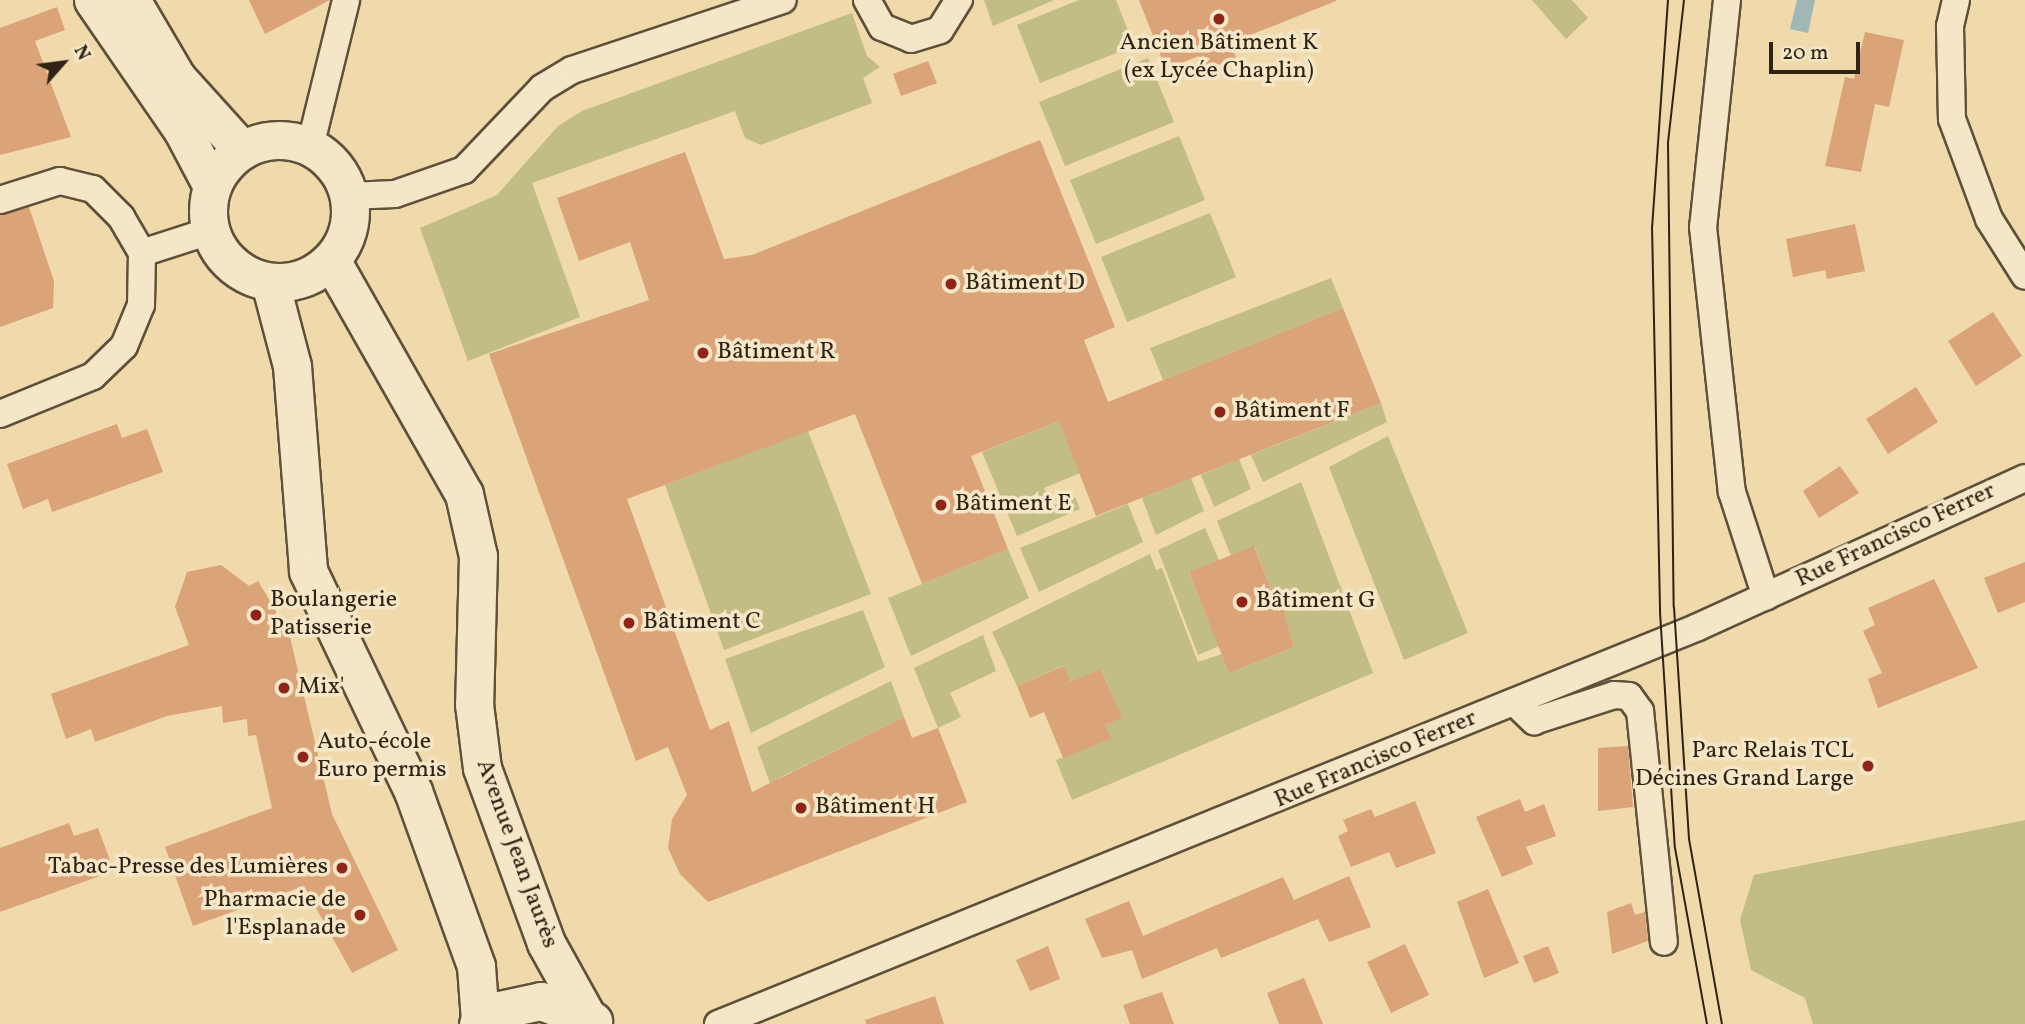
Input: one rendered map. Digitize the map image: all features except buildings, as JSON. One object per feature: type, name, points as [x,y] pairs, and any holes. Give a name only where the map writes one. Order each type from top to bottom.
[{"type":"main road","points":[[93,0],[183,131],[212,186],[210,231],[233,265],[270,282],[303,279],[331,260],[348,230],[349,196],[335,167],[310,147],[275,140],[242,150],[212,186]]},
{"type":"main road","points":[[131,0],[177,78],[242,150]]},
{"type":"main road","name":"Avenue Jean Jaurès","points":[[331,260],[467,504],[478,556],[476,743],[546,943],[591,1019]]},
{"type":"main road","points":[[270,282],[292,366],[308,571],[397,748],[476,966],[479,1023],[531,1002],[591,1019]]},
{"type":"street","points":[[310,147],[346,0]]},
{"type":"street","points":[[349,196],[396,194],[464,170],[542,88],[572,70],[783,0]]},
{"type":"street","points":[[867,0],[882,27],[911,38],[940,30],[959,0]]},
{"type":"street","points":[[1727,0],[1703,227],[1732,492],[1766,597]]},
{"type":"street","points":[[1956,0],[1950,26],[1952,119],[1989,219],[2025,276]]},
{"type":"street","points":[[0,200],[60,181],[93,189],[121,217],[142,253],[141,305],[124,346],[93,376],[0,414]]},
{"type":"street","points":[[142,253],[210,231]]},
{"type":"street","name":"Rue Francisco Ferrer","points":[[718,1024],[1514,702],[1766,597],[2025,478]]},
{"type":"street","points":[[1514,702],[1534,721],[1614,695],[1629,696],[1640,711],[1664,942]]},
{"type":"shaded area","points":[[984,0],[1054,0],[993,26]]},
{"type":"shaded area","points":[[1079,0],[1116,0],[1134,46],[1040,83],[1017,25]]},
{"type":"shaded area","points":[[1532,0],[1572,0],[1588,18],[1566,39]]},
{"type":"shaded area","points":[[852,13],[867,56],[880,67],[863,78],[872,103],[761,145],[745,138],[735,111],[532,183],[580,317],[468,361],[420,228],[497,195],[558,126],[582,111]]},
{"type":"shaded area","points":[[1148,58],[1174,122],[1065,166],[1039,102]]},
{"type":"shaded area","points":[[1179,136],[1205,200],[1096,244],[1070,180]]},
{"type":"shaded area","points":[[1210,213],[1236,277],[1127,322],[1101,257]]},
{"type":"shaded area","points":[[1331,278],[1343,308],[1163,380],[1150,348]]},
{"type":"shaded area","points":[[1381,403],[1387,422],[1263,482],[1251,455]]},
{"type":"shaded area","points":[[1059,421],[1080,473],[1044,488],[1052,506],[1075,497],[1080,509],[1017,536],[982,452]]},
{"type":"shaded area","points":[[808,431],[871,594],[724,650],[665,485]]},
{"type":"shaded area","points":[[1388,436],[1468,633],[1404,660],[1329,467]]},
{"type":"shaded area","points":[[1239,459],[1251,489],[1214,507],[1201,475]]},
{"type":"shaded area","points":[[1191,478],[1204,511],[1156,535],[1142,498]]},
{"type":"shaded area","points":[[1301,482],[1373,673],[1072,800],[1056,760],[1110,739],[1105,725],[1121,718],[1102,670],[1070,682],[1063,666],[1017,686],[992,632],[1150,554],[1156,570],[1162,568],[1198,662],[1222,654],[1229,673],[1294,647],[1277,588],[1271,589],[1255,547],[1231,556],[1217,521]]},
{"type":"shaded area","points":[[1128,504],[1143,542],[1039,592],[1020,548]]},
{"type":"shaded area","points":[[1205,528],[1219,560],[1189,573],[1219,646],[1198,655],[1158,550]]},
{"type":"shaded area","points":[[1008,549],[1029,598],[911,656],[888,598]]},
{"type":"shaded area","points":[[863,610],[885,667],[751,733],[725,659]]},
{"type":"shaded area","points":[[983,635],[996,671],[950,693],[961,717],[938,728],[914,668]]},
{"type":"shaded area","points":[[891,681],[904,717],[779,778],[773,792],[757,747]]},
{"type":"shaded area","points":[[2025,820],[2025,1024],[1813,1024],[1805,998],[1751,970],[1740,920],[1754,875]]},
{"type":"water","points":[[1797,0],[1815,0],[1808,33],[1790,29]]},
{"type":"tram line","points":[[1668,0],[1652,226],[1660,612],[1675,848],[1707,1024]]},
{"type":"tram line","points":[[1684,0],[1668,143],[1674,607],[1689,839],[1722,1024]]},
{"type":"place","name":"Ancien Bâtiment K (ex Lycée Chaplin)","points":[[1219,19]]},
{"type":"place","name":"Bâtiment D","points":[[951,284]]},
{"type":"place","name":"Bâtiment R","points":[[703,353]]},
{"type":"place","name":"Bâtiment F","points":[[1220,412]]},
{"type":"place","name":"Bâtiment E","points":[[941,505]]},
{"type":"place","name":"Bâtiment G","points":[[1242,602]]},
{"type":"place","name":"Boulangerie Patisserie","points":[[256,615]]},
{"type":"place","name":"Bâtiment C","points":[[629,623]]},
{"type":"place","name":"Mix'","points":[[284,688]]},
{"type":"place","name":"Auto-école Euro permis","points":[[303,757]]},
{"type":"place","name":"Parc Relais TCL Décines Grand Large","points":[[1868,766]]},
{"type":"place","name":"Bâtiment H","points":[[801,808]]},
{"type":"place","name":"Tabac-Presse des Lumières","points":[[342,868]]},
{"type":"place","name":"Pharmacie de l'Esplanade","points":[[360,915]]}]
